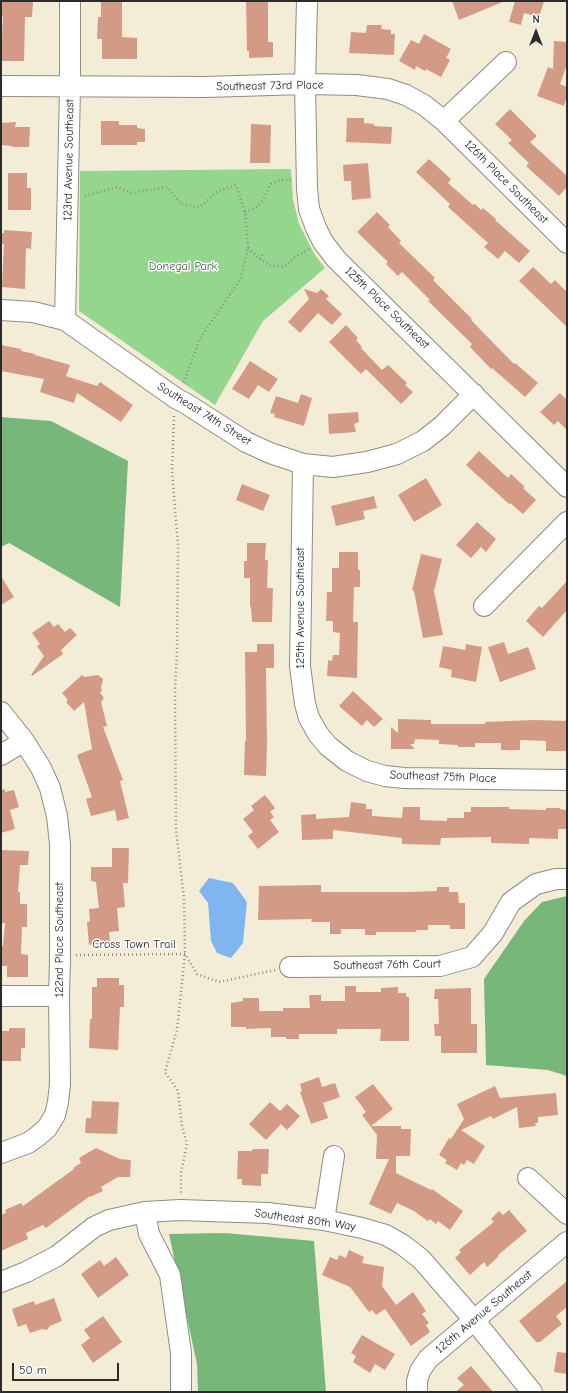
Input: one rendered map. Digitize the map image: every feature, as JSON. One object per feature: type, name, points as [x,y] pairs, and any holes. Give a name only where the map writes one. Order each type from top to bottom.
[{"type":"street","name":"123rd Avenue Southeast","points":[[65,320],[70,87],[70,1]]},
{"type":"street","points":[[305,84],[307,1]]},
{"type":"street","points":[[444,121],[506,62]]},
{"type":"street","name":"125th Place Southeast","points":[[305,84],[309,209],[323,242],[336,259],[567,487]]},
{"type":"street","name":"Southeast 73rd Place","points":[[1,86],[205,87],[357,84],[388,89],[406,95],[424,105],[444,121]]},
{"type":"street","name":"126th Place Southeast","points":[[444,121],[567,243]]},
{"type":"street","name":"Southeast 74th Street","points":[[1,310],[33,312],[65,320],[177,399],[246,442],[270,453],[303,464],[333,467],[367,462],[397,454],[423,441],[442,426],[474,394]]},
{"type":"street","name":"125th Avenue Southeast","points":[[303,464],[301,682],[305,704],[310,718],[318,734],[328,746]]},
{"type":"street","points":[[484,606],[567,522]]},
{"type":"street","name":"122nd Place Southeast","points":[[1,712],[24,741],[41,768],[50,788],[57,816],[60,844],[60,1084],[58,1102],[55,1115],[47,1128],[28,1143],[1,1153]]},
{"type":"street","points":[[1,755],[24,741]]},
{"type":"street","name":"Southeast 75th Place","points":[[328,746],[347,761],[367,771],[385,776],[404,778],[567,780]]},
{"type":"street","name":"Southeast 76th Court","points":[[290,967],[440,966],[472,957],[493,933],[512,902],[536,884],[556,879],[567,879]]},
{"type":"street","points":[[1,996],[59,996]]},
{"type":"street","points":[[324,1220],[334,1156]]},
{"type":"street","points":[[528,1178],[567,1214]]},
{"type":"street","name":"Southeast 80th Way","points":[[1,1282],[26,1272],[57,1256],[94,1227],[109,1220],[145,1212],[180,1210],[268,1213],[324,1220],[386,1235],[403,1245],[421,1259],[474,1320],[532,1392]]},
{"type":"street","points":[[145,1212],[149,1234],[170,1275],[181,1353],[181,1392]]},
{"type":"street","name":"126th Avenue Southeast","points":[[417,1392],[417,1381],[420,1371],[428,1359],[567,1242]]},
{"type":"path","points":[[245,212],[257,208],[271,184],[280,180],[307,180]]},
{"type":"path","points":[[68,191],[80,197],[118,187],[131,193],[167,187],[181,204],[200,207],[218,191],[236,185],[245,212],[248,248],[241,278],[200,339],[177,399],[174,418],[172,471],[178,545],[177,653],[175,689],[176,829],[184,899],[185,954],[177,1030],[165,1072],[178,1091],[182,1127],[187,1144],[181,1173],[180,1210]]},
{"type":"path","points":[[248,248],[260,259],[271,266],[284,267],[295,257],[323,242]]},
{"type":"path","points":[[260,259],[263,254]]},
{"type":"path","name":"Cross Town Trail","points":[[60,959],[78,954],[185,954],[196,974],[219,982],[290,967]]},
{"type":"green space","name":"Donegal Park","points":[[291,169],[293,199],[299,224],[315,255],[325,268],[263,321],[215,405],[79,311],[80,171]]},
{"type":"green space","points":[[1,417],[51,421],[128,461],[120,607],[9,543],[1,547]]},
{"type":"green space","points":[[567,896],[567,1076],[548,1070],[486,1065],[484,979],[524,921],[542,902]]},
{"type":"green space","points":[[225,1233],[314,1241],[326,1392],[198,1392],[197,1364],[169,1234]]},
{"type":"water","points":[[209,878],[233,883],[247,902],[243,943],[231,958],[217,953],[211,941],[208,903],[199,891]]},
{"type":"building","points":[[1,1],[33,1],[32,17],[25,17],[24,61],[1,61],[3,16],[1,16]]},
{"type":"building","points":[[101,1],[122,1],[122,37],[137,38],[137,59],[102,59],[102,39],[97,39],[98,17],[101,17]]},
{"type":"building","points":[[246,1],[268,1],[268,42],[273,42],[273,57],[249,58],[249,51],[247,51]]},
{"type":"building","points":[[452,1],[505,1],[459,20]]},
{"type":"building","points":[[515,1],[544,1],[539,17],[524,13],[521,25],[509,22]]},
{"type":"building","points":[[367,25],[382,25],[381,29],[391,30],[391,34],[395,34],[394,55],[349,53],[351,32],[366,33]]},
{"type":"building","points":[[424,34],[451,49],[446,58],[450,60],[441,77],[426,69],[425,71],[416,66],[415,70],[399,61],[411,40],[419,44]]},
{"type":"building","points":[[554,41],[567,42],[567,64],[560,84],[567,87],[567,96],[564,106],[537,96],[548,67],[553,69]]},
{"type":"building","points":[[510,109],[537,136],[530,142],[567,176],[567,187],[559,196],[526,166],[529,163],[508,143],[512,140],[495,124]]},
{"type":"building","points":[[347,118],[364,118],[364,123],[374,124],[374,126],[392,127],[391,144],[346,142]]},
{"type":"building","points":[[101,121],[119,121],[119,125],[137,125],[137,128],[145,129],[145,142],[137,142],[137,145],[101,145]]},
{"type":"building","points":[[16,122],[15,127],[30,127],[29,147],[12,147],[1,145],[1,123]]},
{"type":"building","points":[[251,124],[271,125],[270,163],[250,163]]},
{"type":"building","points":[[429,159],[451,179],[448,183],[473,205],[475,204],[481,210],[483,208],[530,251],[519,263],[505,251],[498,259],[484,247],[488,243],[448,207],[450,204],[416,172]]},
{"type":"building","points":[[368,163],[371,198],[352,200],[351,181],[344,181],[343,165]]},
{"type":"building","points":[[8,173],[27,173],[27,188],[31,188],[31,210],[8,210]]},
{"type":"building","points":[[377,212],[390,225],[388,227],[401,241],[399,243],[435,278],[433,280],[514,364],[515,363],[538,383],[525,397],[492,368],[491,369],[470,347],[472,344],[428,301],[430,300],[402,272],[398,276],[386,264],[388,262],[357,232]]},
{"type":"building","points":[[4,230],[32,232],[31,249],[26,248],[25,289],[2,287],[4,244],[1,244],[1,233],[4,233]]},
{"type":"building","points":[[533,267],[551,284],[555,280],[567,292],[567,327],[519,281]]},
{"type":"building","points":[[304,289],[317,293],[321,289],[329,296],[326,299],[342,314],[332,325],[318,313],[300,333],[288,322],[309,299]]},
{"type":"building","points":[[346,325],[358,338],[356,340],[362,347],[361,348],[382,370],[388,365],[407,383],[405,385],[413,392],[401,404],[366,369],[361,374],[329,342]]},
{"type":"building","points":[[1,345],[21,349],[21,351],[70,365],[66,376],[97,386],[100,382],[133,405],[121,422],[77,393],[74,403],[40,392],[44,379],[1,371]]},
{"type":"building","points":[[250,361],[278,379],[269,392],[258,385],[249,399],[232,389]]},
{"type":"building","points":[[560,393],[567,400],[567,430],[558,421],[554,425],[540,412]]},
{"type":"building","points":[[301,394],[312,398],[304,426],[274,417],[275,414],[270,413],[276,396],[298,403]]},
{"type":"building","points":[[358,412],[359,422],[354,424],[356,432],[329,434],[328,414]]},
{"type":"building","points":[[479,451],[508,478],[511,474],[536,500],[523,514],[510,503],[509,504],[466,465]]},
{"type":"building","points":[[426,478],[442,505],[414,522],[398,495]]},
{"type":"building","points":[[242,484],[270,495],[263,511],[236,500]]},
{"type":"building","points":[[374,496],[377,508],[363,511],[365,519],[336,526],[331,506]]},
{"type":"building","points":[[477,522],[496,539],[486,552],[481,547],[471,558],[456,545]]},
{"type":"building","points":[[247,543],[266,543],[265,560],[268,560],[267,588],[273,588],[272,622],[252,622],[250,607],[250,578],[244,578],[244,561],[247,561]]},
{"type":"building","points":[[339,552],[358,552],[360,587],[354,587],[353,622],[358,622],[357,678],[327,676],[328,660],[332,661],[333,655],[339,655],[340,633],[333,632],[333,621],[326,621],[327,592],[332,592],[332,568],[339,568]]},
{"type":"building","points":[[421,554],[442,559],[434,591],[443,635],[423,638],[414,591],[412,590]]},
{"type":"building","points":[[1,576],[14,597],[1,605]]},
{"type":"building","points":[[567,581],[567,610],[543,637],[526,621],[539,606],[542,608]]},
{"type":"building","points":[[49,621],[54,627],[58,624],[65,632],[70,628],[77,635],[61,650],[63,654],[32,676],[31,675],[44,656],[37,646],[40,644],[32,633]]},
{"type":"building","points":[[504,642],[508,654],[528,647],[536,669],[500,682],[488,647]]},
{"type":"building","points":[[257,644],[274,644],[274,668],[266,668],[266,776],[244,775],[246,741],[245,652],[257,652]]},
{"type":"building","points":[[466,644],[482,647],[476,682],[451,677],[452,670],[439,667],[443,646],[465,650]]},
{"type":"building","points":[[82,675],[84,677],[98,675],[103,679],[102,690],[100,693],[104,698],[101,702],[107,726],[103,727],[123,780],[120,781],[129,818],[117,821],[115,810],[91,816],[86,799],[92,797],[77,755],[92,749],[84,702],[74,711],[66,702],[68,700],[62,693]]},
{"type":"building","points":[[353,691],[383,719],[374,727],[367,720],[362,726],[339,706]]},
{"type":"building","points":[[398,719],[431,720],[431,724],[485,724],[485,722],[534,720],[567,721],[567,751],[546,751],[546,741],[520,740],[520,750],[501,750],[501,743],[475,743],[475,747],[458,747],[458,745],[439,744],[439,740],[415,739],[414,744],[410,744],[415,749],[391,749],[391,727],[398,733]]},
{"type":"building","points":[[5,789],[5,792],[14,790],[19,807],[10,810],[15,829],[1,833],[1,790]]},
{"type":"building","points":[[265,795],[275,808],[270,812],[274,817],[270,820],[279,832],[258,849],[248,836],[253,832],[243,819],[254,810],[251,806]]},
{"type":"building","points":[[351,802],[366,804],[366,809],[372,809],[372,816],[402,818],[403,807],[420,807],[420,820],[447,821],[447,818],[464,818],[464,812],[471,812],[471,807],[509,807],[509,809],[546,810],[546,808],[560,808],[567,810],[567,829],[558,829],[558,839],[529,838],[529,844],[491,843],[491,837],[441,838],[440,845],[402,844],[402,838],[333,830],[333,839],[302,840],[301,815],[316,814],[316,819],[349,817]]},
{"type":"building","points":[[112,848],[129,848],[128,883],[123,883],[125,907],[117,908],[119,931],[109,932],[110,942],[89,945],[87,922],[90,921],[89,909],[99,908],[96,882],[91,881],[91,867],[112,867]]},
{"type":"building","points":[[1,850],[29,851],[28,865],[20,865],[18,892],[20,892],[20,904],[27,904],[27,927],[22,927],[21,954],[28,955],[28,977],[7,977],[7,966],[1,966],[1,946],[3,946],[5,923],[1,923]]},
{"type":"building","points":[[321,885],[321,892],[437,891],[437,887],[449,887],[449,892],[458,892],[459,903],[465,903],[465,929],[450,929],[450,925],[428,925],[428,930],[416,930],[416,932],[376,932],[376,935],[365,935],[365,929],[341,929],[341,934],[330,934],[330,922],[311,922],[312,919],[258,920],[259,886]]},
{"type":"building","points":[[97,978],[119,978],[119,985],[124,985],[124,1007],[120,1007],[118,1050],[89,1048],[90,1019],[92,1019],[92,987],[97,987]]},
{"type":"building","points":[[345,986],[356,986],[356,992],[381,992],[381,988],[398,987],[398,993],[406,993],[406,997],[409,997],[409,1041],[380,1041],[381,1029],[337,1029],[337,1034],[299,1034],[299,1039],[286,1039],[286,1037],[271,1037],[271,1028],[246,1029],[246,1027],[231,1027],[231,1003],[243,1001],[243,998],[259,998],[259,1011],[283,1011],[283,1008],[310,1008],[309,995],[321,995],[321,1001],[345,1001]]},
{"type":"building","points":[[471,988],[471,1024],[477,1024],[477,1053],[441,1053],[441,1036],[435,1036],[434,1024],[439,1024],[438,999],[434,999],[435,989]]},
{"type":"building","points":[[9,1028],[25,1028],[25,1048],[21,1048],[21,1061],[1,1061],[2,1031],[9,1031]]},
{"type":"building","points":[[319,1077],[322,1087],[335,1083],[340,1097],[323,1103],[328,1118],[311,1124],[300,1092],[302,1091],[300,1084]]},
{"type":"building","points":[[373,1084],[393,1109],[371,1126],[401,1126],[401,1129],[411,1129],[410,1156],[396,1156],[396,1173],[431,1190],[432,1189],[463,1211],[450,1230],[438,1221],[436,1224],[430,1219],[428,1221],[414,1211],[397,1203],[391,1214],[369,1204],[389,1159],[376,1159],[377,1135],[362,1115],[366,1112],[355,1097]]},
{"type":"building","points":[[495,1086],[500,1098],[556,1093],[558,1115],[538,1117],[538,1123],[535,1123],[536,1126],[519,1128],[517,1107],[493,1119],[491,1116],[461,1130],[485,1146],[474,1164],[467,1160],[464,1165],[461,1163],[457,1170],[445,1163],[447,1160],[439,1155],[449,1138],[451,1139],[464,1119],[457,1104]]},
{"type":"building","points":[[92,1101],[119,1102],[117,1134],[85,1133],[86,1118],[91,1118]]},
{"type":"building","points":[[270,1102],[280,1111],[287,1104],[300,1116],[287,1130],[281,1124],[266,1140],[249,1124]]},
{"type":"building","points":[[96,1148],[120,1159],[131,1160],[130,1177],[118,1177],[101,1187],[103,1191],[90,1196],[46,1228],[43,1225],[26,1233],[28,1239],[1,1251],[1,1215],[6,1213],[5,1210],[21,1203],[23,1206],[74,1169],[73,1168],[81,1163],[79,1158]]},
{"type":"building","points":[[253,1149],[269,1149],[268,1174],[261,1174],[261,1186],[242,1185],[242,1179],[237,1179],[238,1151],[252,1151]]},
{"type":"building","points":[[509,1210],[527,1231],[498,1255],[499,1256],[487,1267],[484,1262],[470,1275],[455,1258],[461,1252],[459,1250],[494,1222],[491,1219],[499,1211],[503,1215]]},
{"type":"building","points":[[349,1250],[364,1257],[362,1263],[384,1267],[382,1286],[396,1305],[413,1292],[426,1311],[422,1314],[429,1323],[426,1325],[430,1332],[411,1346],[385,1309],[376,1315],[372,1310],[369,1312],[350,1287],[322,1275],[330,1257],[337,1260],[339,1255],[346,1258]]},
{"type":"building","points":[[116,1257],[129,1275],[98,1298],[81,1274],[100,1260],[104,1266]]},
{"type":"building","points":[[567,1281],[567,1307],[556,1316],[562,1324],[540,1342],[536,1342],[519,1321]]},
{"type":"building","points":[[54,1298],[62,1321],[50,1326],[47,1330],[42,1329],[30,1333],[26,1324],[18,1327],[12,1309],[34,1301],[35,1305]]},
{"type":"building","points":[[103,1316],[122,1342],[93,1363],[81,1345],[90,1338],[84,1330]]},
{"type":"building","points":[[362,1335],[395,1354],[385,1370],[375,1364],[370,1373],[353,1362],[356,1356],[351,1353]]},
{"type":"building","points":[[557,1352],[567,1353],[567,1374],[554,1372]]},
{"type":"building","points":[[471,1366],[493,1392],[455,1392],[464,1385],[457,1378]]}]
